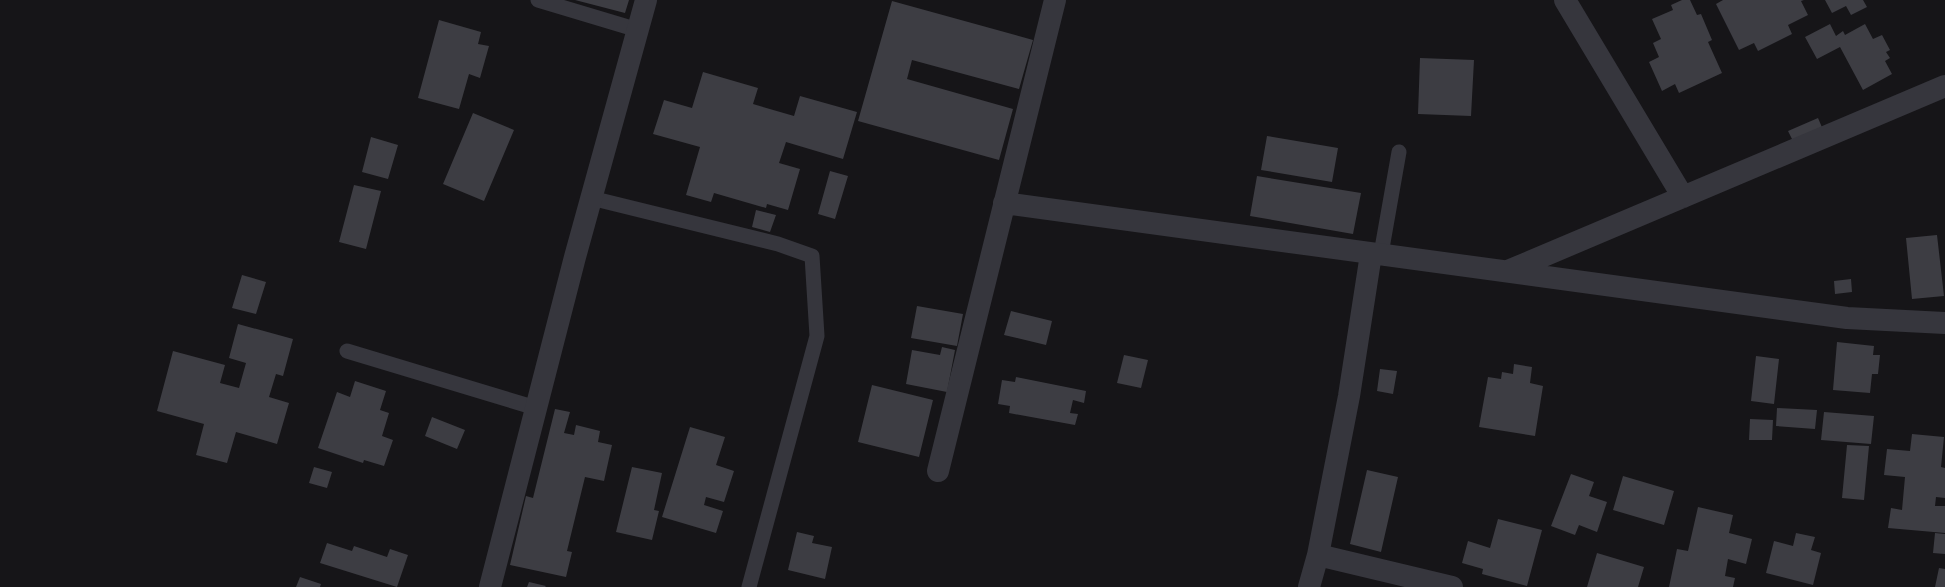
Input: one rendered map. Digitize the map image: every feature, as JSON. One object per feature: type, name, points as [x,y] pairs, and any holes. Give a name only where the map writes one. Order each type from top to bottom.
[{"type":"street","points":[[490,587],[591,198],[646,0]]},
{"type":"street","points":[[938,471],[1055,0]]},
{"type":"street","points":[[1565,0],[1683,197]]},
{"type":"street","points":[[1507,272],[1945,86]]},
{"type":"street","points":[[1004,203],[1847,318],[1945,323]]},
{"type":"street","points":[[1309,587],[1318,555],[1376,254]]},
{"type":"street","points":[[1318,555],[1452,587]]},
{"type":"lane","points":[[538,0],[638,30]]},
{"type":"lane","points":[[1376,254],[1399,152]]},
{"type":"lane","points":[[591,198],[778,244],[812,256],[817,336],[749,587]]},
{"type":"lane","points":[[347,350],[536,408]]},
{"type":"building","points":[[575,0],[629,0],[625,13]]},
{"type":"building","points":[[1682,0],[1690,0],[1697,15],[1701,14],[1712,40],[1708,42],[1722,73],[1679,93],[1675,84],[1662,91],[1649,62],[1659,57],[1653,43],[1661,39],[1652,19],[1673,10],[1671,5]]},
{"type":"building","points":[[1723,0],[1804,0],[1801,1],[1808,15],[1788,25],[1792,34],[1758,51],[1754,43],[1739,50],[1716,4]]},
{"type":"building","points":[[1825,0],[1863,0],[1867,7],[1851,15],[1846,6],[1832,13]]},
{"type":"building","points":[[892,1],[1033,40],[1019,89],[912,60],[907,79],[1013,109],[999,160],[858,121]]},
{"type":"building","points":[[439,20],[481,32],[478,44],[489,46],[480,78],[469,74],[459,109],[418,98]]},
{"type":"building","points":[[1830,24],[1836,36],[1843,31],[1845,35],[1865,24],[1873,39],[1882,35],[1890,50],[1886,52],[1890,58],[1885,61],[1892,74],[1863,90],[1840,47],[1817,59],[1805,37]]},
{"type":"building","points":[[1420,58],[1474,60],[1471,116],[1418,114]]},
{"type":"building","points":[[703,72],[758,88],[753,104],[794,116],[800,96],[857,112],[843,159],[786,142],[779,163],[800,169],[788,210],[767,204],[766,208],[714,193],[711,202],[686,195],[700,147],[653,134],[664,100],[692,108]]},
{"type":"building","points":[[473,113],[514,130],[484,201],[443,184]]},
{"type":"building","points":[[1818,118],[1824,132],[1795,145],[1788,131]]},
{"type":"building","points":[[1267,136],[1338,148],[1332,182],[1261,170]]},
{"type":"building","points":[[371,137],[398,145],[388,179],[362,172]]},
{"type":"building","points":[[830,171],[848,176],[835,219],[818,214]]},
{"type":"building","points":[[1257,176],[1361,193],[1353,234],[1250,216]]},
{"type":"building","points":[[354,185],[381,191],[366,249],[339,242]]},
{"type":"building","points":[[756,210],[776,215],[770,232],[752,227]]},
{"type":"building","points":[[1937,235],[1944,296],[1912,299],[1906,238]]},
{"type":"building","points":[[242,275],[266,282],[256,314],[232,308]]},
{"type":"building","points":[[1851,279],[1852,292],[1835,294],[1834,281]]},
{"type":"building","points":[[917,306],[963,314],[957,346],[911,338]]},
{"type":"building","points":[[1011,311],[1052,321],[1046,345],[1004,335]]},
{"type":"building","points":[[238,324],[293,339],[283,376],[276,374],[269,397],[289,403],[277,444],[236,432],[227,463],[196,455],[204,424],[157,411],[173,351],[225,365],[220,383],[239,388],[246,363],[229,358]]},
{"type":"building","points":[[1837,342],[1874,346],[1873,355],[1880,355],[1878,374],[1872,374],[1870,393],[1833,390]]},
{"type":"building","points":[[942,347],[955,350],[947,392],[906,384],[912,350],[940,355]]},
{"type":"building","points":[[1124,355],[1148,360],[1141,388],[1117,383]]},
{"type":"building","points":[[1756,356],[1779,359],[1774,404],[1751,401]]},
{"type":"building","points":[[1514,364],[1532,367],[1530,383],[1543,386],[1535,436],[1479,427],[1488,377],[1501,379],[1502,372],[1513,374]]},
{"type":"building","points":[[1380,369],[1397,371],[1393,394],[1377,391]]},
{"type":"building","points":[[1016,377],[1086,391],[1084,403],[1073,400],[1070,413],[1078,414],[1075,425],[1009,413],[1010,406],[998,404],[1002,380],[1015,382]]},
{"type":"building","points":[[355,381],[386,391],[380,410],[389,413],[382,436],[393,440],[384,466],[364,460],[363,463],[318,448],[337,392],[350,397]]},
{"type":"building","points":[[872,385],[933,400],[919,457],[858,442]]},
{"type":"building","points":[[1777,408],[1817,410],[1815,429],[1776,426]]},
{"type":"building","points":[[555,409],[570,412],[564,433],[574,435],[576,425],[600,431],[598,442],[612,445],[604,481],[585,477],[567,551],[572,552],[566,577],[510,565],[526,496],[533,498]]},
{"type":"building","points":[[1824,412],[1874,416],[1871,444],[1821,440]]},
{"type":"building","points":[[432,417],[465,430],[457,449],[425,436]]},
{"type":"building","points":[[1750,419],[1773,420],[1772,440],[1749,440]]},
{"type":"building","points":[[690,427],[725,437],[716,465],[734,471],[724,502],[706,497],[704,505],[723,511],[716,533],[662,517]]},
{"type":"building","points":[[1912,434],[1944,437],[1941,467],[1945,468],[1945,498],[1936,497],[1935,506],[1945,506],[1945,533],[1888,528],[1891,508],[1902,510],[1905,477],[1884,475],[1887,449],[1910,451]]},
{"type":"building","points":[[1847,445],[1869,446],[1864,500],[1842,498]]},
{"type":"building","points":[[314,467],[332,472],[327,488],[309,483]]},
{"type":"building","points":[[632,467],[662,473],[654,510],[659,511],[652,540],[616,532]]},
{"type":"building","points":[[1367,470],[1398,477],[1381,552],[1350,544]]},
{"type":"building","points":[[1571,474],[1594,482],[1589,496],[1607,502],[1597,532],[1579,525],[1575,535],[1551,526]]},
{"type":"building","points":[[1623,476],[1674,491],[1664,525],[1613,510]]},
{"type":"building","points":[[1698,507],[1733,515],[1729,533],[1752,539],[1746,564],[1728,559],[1725,576],[1735,578],[1733,587],[1669,587],[1677,549],[1688,551]]},
{"type":"building","points":[[1498,519],[1542,530],[1527,586],[1482,574],[1483,569],[1462,563],[1468,541],[1490,548]]},
{"type":"building","points":[[797,532],[814,536],[812,543],[832,547],[825,579],[788,570]]},
{"type":"building","points":[[1796,533],[1815,537],[1811,550],[1821,553],[1813,585],[1766,573],[1774,541],[1793,546]]},
{"type":"building","points":[[1935,533],[1945,534],[1945,554],[1933,553]]},
{"type":"building","points":[[327,543],[352,551],[354,546],[387,557],[390,549],[408,555],[397,587],[320,563]]},
{"type":"building","points":[[1597,553],[1644,567],[1638,587],[1587,587]]},
{"type":"building","points":[[1939,568],[1945,569],[1945,587],[1935,587]]},
{"type":"building","points":[[300,577],[321,584],[320,587],[296,587]]},
{"type":"building","points":[[529,582],[546,586],[527,587]]}]
